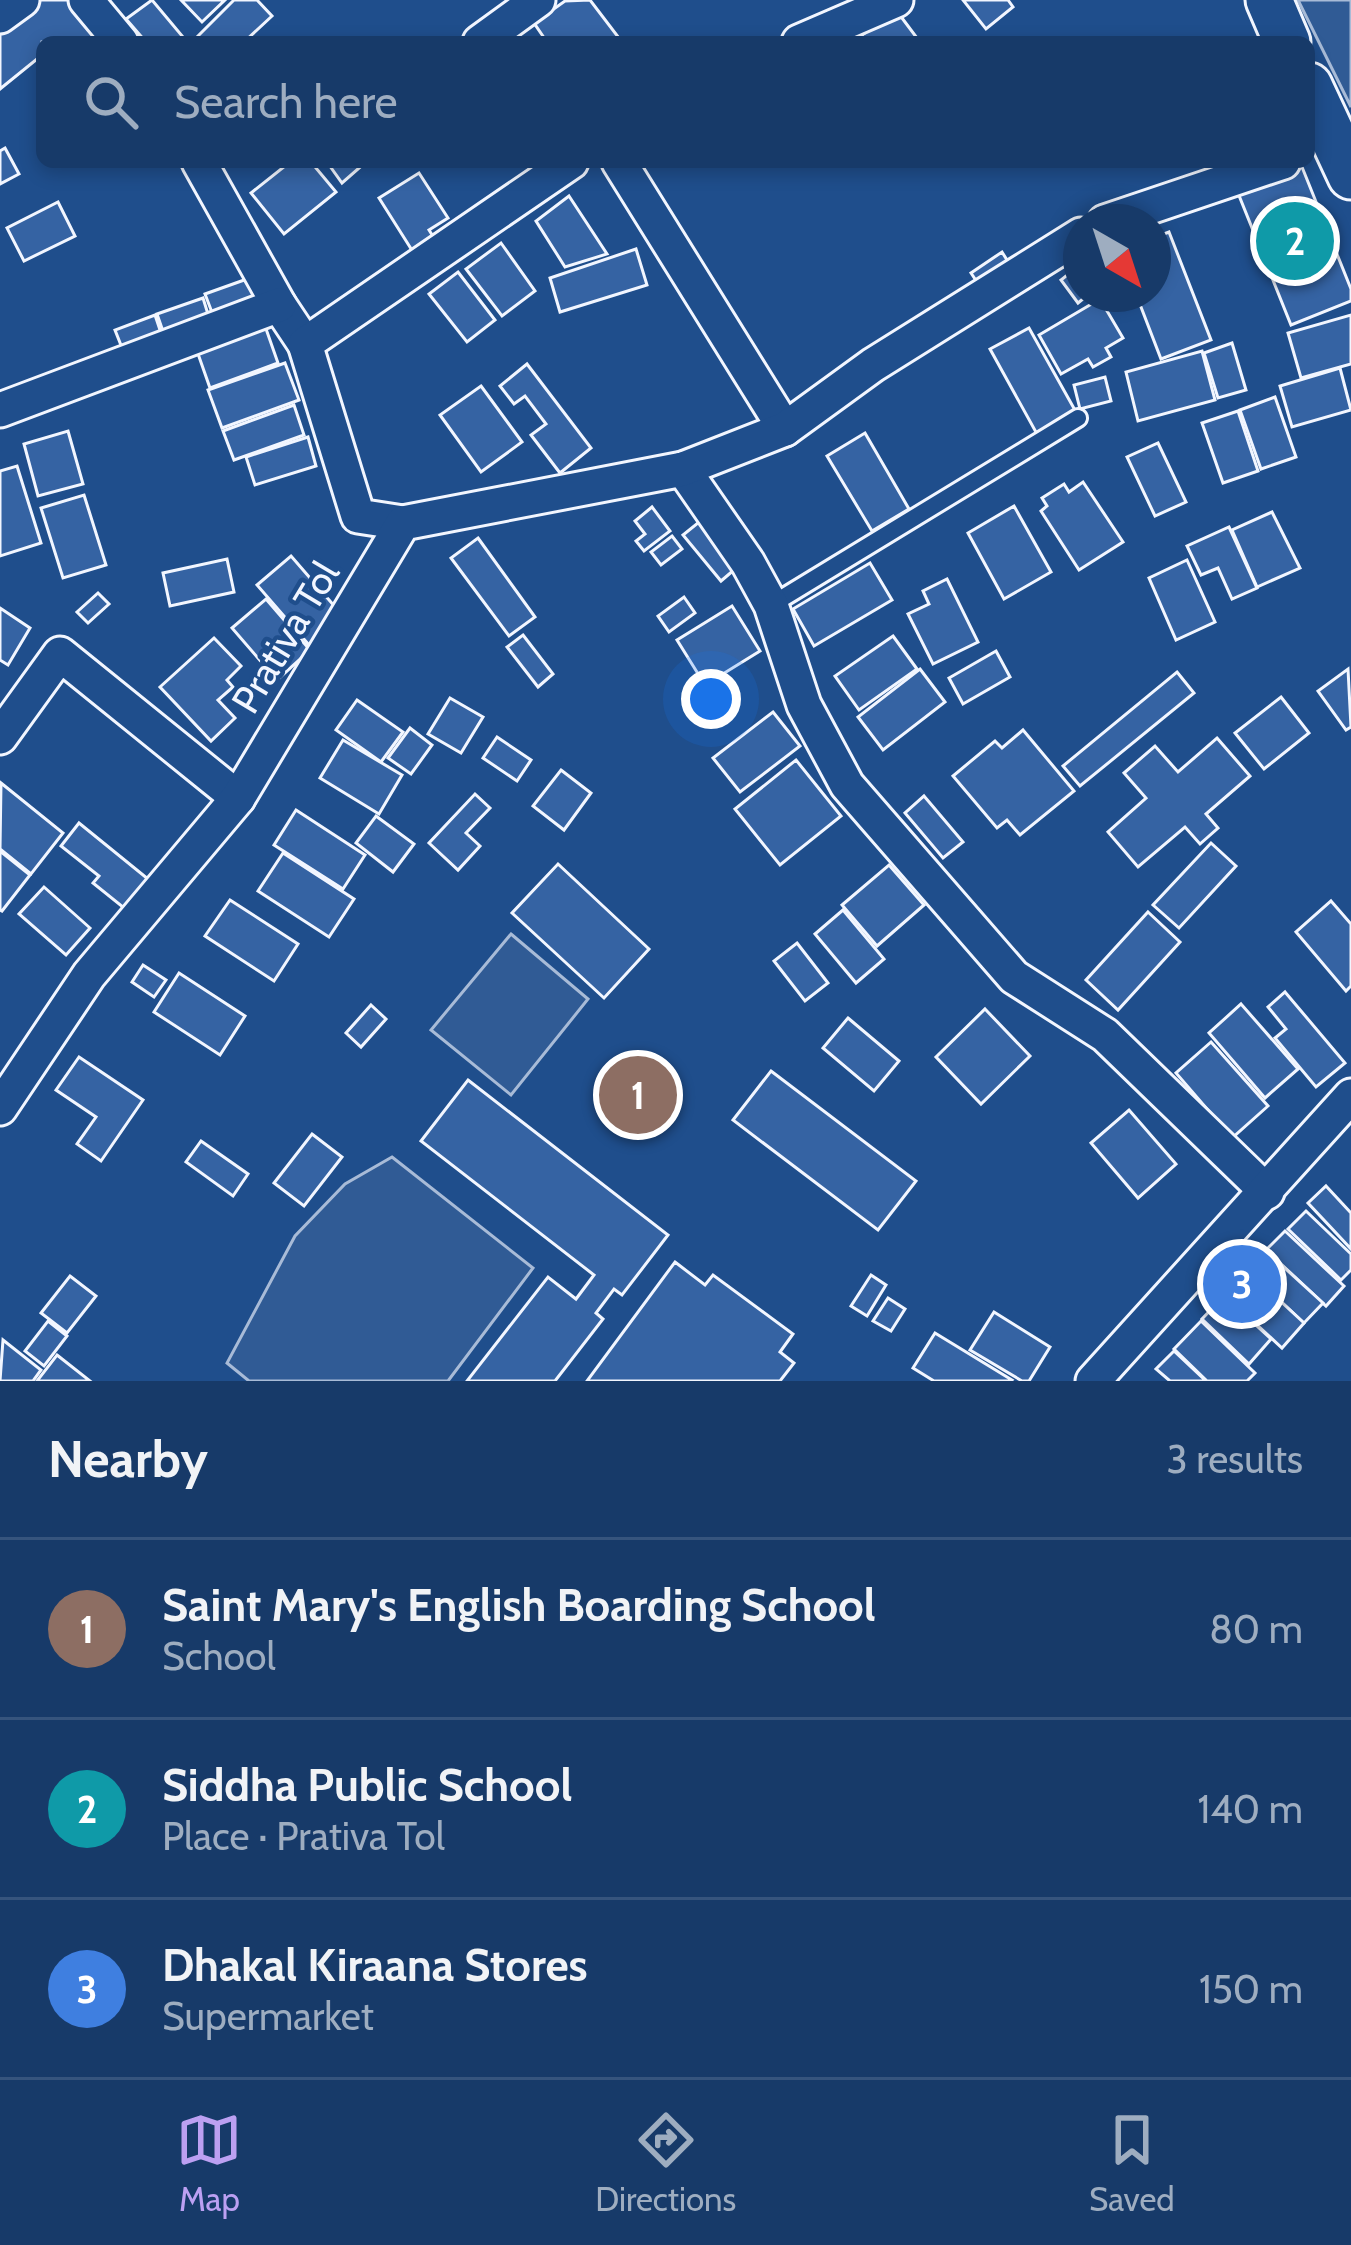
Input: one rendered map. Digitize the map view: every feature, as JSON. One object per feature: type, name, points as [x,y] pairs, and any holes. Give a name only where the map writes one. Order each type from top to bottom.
[{"type":"main road","points":[[1269,0],[1284,36]]},
{"type":"main road","points":[[1315,105],[1332,158]]},
{"type":"street","points":[[0,16],[22,0]]},
{"type":"street","points":[[86,0],[116,36]]},
{"type":"street","points":[[488,36],[538,0]]},
{"type":"street","points":[[813,36],[896,0]]},
{"type":"street","points":[[202,168],[305,344],[358,516],[403,524],[683,469],[785,429],[873,365],[1063,246]]},
{"type":"street","points":[[305,344],[562,168]]},
{"type":"street","points":[[623,168],[785,429]]},
{"type":"street","points":[[1158,204],[1265,168]]},
{"type":"street","points":[[0,410],[279,305]]},
{"type":"street","points":[[683,469],[748,562],[771,605],[804,705],[847,785],[1015,977],[1105,1035],[1267,1192]]},
{"type":"street","name":"Prativa Tol","points":[[0,1108],[89,975],[238,798],[403,524]]},
{"type":"street","points":[[0,736],[60,654],[238,798]]},
{"type":"street","points":[[1093,1381],[1351,1096]]},
{"type":"lane","points":[[771,605],[1078,418]]},
{"type":"shaded area","points":[[1298,0],[1351,0],[1351,107]]},
{"type":"shaded area","points":[[511,934],[588,999],[511,1095],[431,1030]]},
{"type":"shaded area","points":[[392,1157],[533,1268],[448,1381],[249,1381],[227,1363],[295,1236],[345,1184]]},
{"type":"building","points":[[36,0],[71,0],[99,36],[36,36],[36,60],[0,89],[0,28]]},
{"type":"building","points":[[152,0],[182,36],[141,36],[126,19]]},
{"type":"building","points":[[181,0],[225,0],[202,22]]},
{"type":"building","points":[[234,0],[257,0],[272,16],[250,36],[198,36]]},
{"type":"building","points":[[590,0],[617,36],[543,36],[534,23],[565,1]]},
{"type":"building","points":[[963,0],[1008,0],[1013,7],[986,29]]},
{"type":"building","points":[[896,10],[916,36],[861,36]]},
{"type":"building","points":[[5,148],[19,174],[0,184],[0,151]]},
{"type":"building","points":[[282,168],[316,168],[336,192],[284,234],[251,193]]},
{"type":"building","points":[[331,168],[359,168],[342,183]]},
{"type":"building","points":[[1302,168],[1351,289],[1351,301],[1291,325],[1238,193]]},
{"type":"building","points":[[419,173],[448,218],[429,230],[436,241],[415,255],[379,198]]},
{"type":"building","points":[[569,196],[607,254],[565,267],[536,221]]},
{"type":"building","points":[[58,202],[75,236],[24,261],[7,228]]},
{"type":"building","points":[[1171,237],[1211,340],[1161,359],[1143,312],[1171,312]]},
{"type":"building","points":[[501,243],[535,291],[502,316],[466,269]]},
{"type":"building","points":[[636,249],[647,285],[560,312],[550,278]]},
{"type":"building","points":[[1002,252],[1012,268],[981,288],[971,273]]},
{"type":"building","points":[[458,272],[495,320],[467,342],[429,294]]},
{"type":"building","points":[[247,279],[258,308],[216,323],[205,294]]},
{"type":"building","points":[[203,298],[212,327],[167,343],[157,314]]},
{"type":"building","points":[[1078,312],[1108,312],[1123,338],[1106,348],[1111,357],[1093,367],[1088,359],[1061,374],[1039,335]]},
{"type":"building","points":[[155,315],[165,345],[126,358],[115,330]]},
{"type":"building","points":[[1351,315],[1351,364],[1301,378],[1288,333]]},
{"type":"building","points":[[265,326],[278,363],[210,388],[197,351]]},
{"type":"building","points":[[1029,328],[1076,412],[1037,434],[990,349]]},
{"type":"building","points":[[1232,343],[1246,390],[1218,398],[1204,353]]},
{"type":"building","points":[[1202,351],[1215,400],[1138,421],[1126,372]]},
{"type":"building","points":[[285,363],[299,400],[222,428],[208,390]]},
{"type":"building","points":[[527,364],[591,448],[560,473],[531,435],[546,424],[525,396],[514,404],[500,386]]},
{"type":"building","points":[[1340,368],[1351,410],[1292,427],[1280,386]]},
{"type":"building","points":[[1105,377],[1111,401],[1080,409],[1074,385]]},
{"type":"building","points":[[481,386],[522,442],[481,472],[440,415]]},
{"type":"building","points":[[1275,397],[1296,457],[1261,469],[1240,410]]},
{"type":"building","points":[[294,405],[304,435],[234,460],[223,431]]},
{"type":"building","points":[[1238,411],[1258,471],[1223,483],[1202,423]]},
{"type":"building","points":[[68,431],[83,484],[38,496],[24,444]]},
{"type":"building","points":[[865,433],[909,509],[872,531],[827,456]]},
{"type":"building","points":[[308,437],[316,466],[255,485],[246,457]]},
{"type":"building","points":[[1158,443],[1186,502],[1155,516],[1127,457]]},
{"type":"building","points":[[17,466],[41,543],[0,556],[0,471]]},
{"type":"building","points":[[1083,482],[1123,542],[1079,570],[1041,511],[1047,506],[1042,498],[1064,484],[1069,492]]},
{"type":"building","points":[[84,495],[106,565],[63,578],[41,508]]},
{"type":"building","points":[[1014,506],[1051,572],[1004,599],[968,533]]},
{"type":"building","points":[[652,507],[670,531],[644,551],[636,541],[645,534],[635,521]]},
{"type":"building","points":[[1272,512],[1300,568],[1257,587],[1232,530]]},
{"type":"building","points":[[704,518],[741,564],[721,581],[683,535]]},
{"type":"building","points":[[1229,527],[1257,588],[1232,599],[1218,568],[1201,575],[1187,546]]},
{"type":"building","points":[[672,536],[682,549],[661,565],[651,552]]},
{"type":"building","points":[[478,538],[535,617],[509,636],[451,558]]},
{"type":"building","points":[[291,556],[343,616],[309,645],[257,585]]},
{"type":"building","points":[[227,559],[234,592],[170,606],[163,573]]},
{"type":"building","points":[[1187,560],[1215,622],[1176,640],[1149,578]]},
{"type":"building","points":[[870,563],[892,600],[814,646],[793,609]]},
{"type":"building","points":[[947,579],[978,642],[933,664],[908,614],[929,604],[923,591]]},
{"type":"building","points":[[98,593],[109,604],[88,623],[77,612]]},
{"type":"building","points":[[684,597],[695,613],[669,632],[658,616]]},
{"type":"building","points":[[266,599],[310,650],[277,680],[232,628]]},
{"type":"building","points":[[732,606],[760,651],[705,685],[677,640]]},
{"type":"building","points":[[0,608],[30,628],[8,665],[0,660]]},
{"type":"building","points":[[523,635],[553,674],[538,687],[507,647]]},
{"type":"building","points":[[893,636],[917,669],[859,710],[835,676]]},
{"type":"building","points":[[214,638],[241,666],[227,680],[233,687],[218,700],[235,718],[211,741],[160,687]]},
{"type":"building","points":[[996,651],[1010,677],[963,704],[949,678]]},
{"type":"building","points":[[920,669],[945,702],[883,750],[858,717]]},
{"type":"building","points":[[1348,669],[1351,727],[1346,730],[1318,691]]},
{"type":"building","points":[[1177,672],[1194,693],[1080,786],[1063,766]]},
{"type":"building","points":[[1281,697],[1309,733],[1264,769],[1235,733]]},
{"type":"building","points":[[450,698],[483,717],[461,753],[428,734]]},
{"type":"building","points":[[357,700],[403,732],[381,762],[336,730]]},
{"type":"building","points":[[773,712],[800,746],[740,792],[713,758]]},
{"type":"building","points":[[410,728],[432,745],[411,774],[388,758]]},
{"type":"building","points":[[1023,730],[1074,791],[1020,835],[1007,820],[997,828],[953,776],[995,741],[1002,748]]},
{"type":"building","points":[[497,737],[531,760],[517,781],[483,758]]},
{"type":"building","points":[[1217,738],[1250,776],[1206,814],[1218,828],[1200,844],[1185,827],[1138,867],[1108,832],[1146,798],[1124,773],[1155,746],[1178,772]]},
{"type":"building","points":[[343,740],[402,775],[379,814],[320,778]]},
{"type":"building","points":[[796,760],[841,816],[780,865],[735,809]]},
{"type":"building","points":[[561,770],[591,793],[564,830],[533,806]]},
{"type":"building","points":[[1,783],[63,833],[31,874],[0,849]]},
{"type":"building","points":[[475,794],[490,808],[466,833],[480,846],[458,870],[429,843]]},
{"type":"building","points":[[924,796],[963,842],[943,858],[905,813]]},
{"type":"building","points":[[296,810],[365,855],[343,889],[274,845]]},
{"type":"building","points":[[376,816],[414,844],[393,872],[356,843]]},
{"type":"building","points":[[79,823],[148,879],[124,908],[93,883],[99,876],[61,846]]},
{"type":"building","points":[[1211,843],[1236,866],[1179,928],[1153,905]]},
{"type":"building","points":[[0,851],[30,875],[2,911],[0,910]]},
{"type":"building","points":[[283,853],[354,899],[329,937],[258,891]]},
{"type":"building","points":[[558,864],[649,949],[604,998],[512,913]]},
{"type":"building","points":[[889,865],[924,905],[877,946],[842,905]]},
{"type":"building","points":[[44,887],[90,928],[66,955],[19,914]]},
{"type":"building","points":[[230,900],[298,944],[274,981],[205,936]]},
{"type":"building","points":[[1331,901],[1351,924],[1351,986],[1346,991],[1296,932]]},
{"type":"building","points":[[843,910],[884,959],[856,983],[815,934]]},
{"type":"building","points":[[1148,912],[1180,942],[1118,1010],[1086,980]]},
{"type":"building","points":[[797,943],[828,983],[805,1001],[774,961]]},
{"type":"building","points":[[143,965],[166,980],[154,997],[132,982]]},
{"type":"building","points":[[179,973],[245,1016],[220,1055],[154,1012]]},
{"type":"building","points":[[1285,992],[1345,1063],[1316,1087],[1275,1038],[1286,1029],[1268,1007]]},
{"type":"building","points":[[1241,1004],[1298,1069],[1265,1098],[1209,1033]]},
{"type":"building","points":[[371,1005],[386,1019],[361,1047],[346,1033]]},
{"type":"building","points":[[985,1009],[1030,1056],[981,1104],[936,1057]]},
{"type":"building","points":[[848,1018],[899,1061],[874,1091],[823,1048]]},
{"type":"building","points":[[1211,1042],[1268,1106],[1232,1138],[1176,1073]]},
{"type":"building","points":[[79,1057],[143,1100],[101,1161],[77,1144],[96,1117],[56,1090]]},
{"type":"building","points":[[771,1071],[916,1181],[878,1230],[733,1120]]},
{"type":"building","points":[[468,1080],[668,1235],[622,1295],[614,1289],[596,1313],[603,1319],[555,1381],[467,1381],[548,1277],[576,1299],[594,1275],[421,1141]]},
{"type":"building","points":[[1129,1110],[1176,1164],[1138,1198],[1091,1143]]},
{"type":"building","points":[[312,1134],[342,1157],[304,1206],[274,1183]]},
{"type":"building","points":[[201,1141],[248,1174],[233,1196],[186,1162]]},
{"type":"building","points":[[1326,1186],[1351,1213],[1351,1249],[1308,1203]]},
{"type":"building","points":[[1306,1211],[1351,1254],[1351,1270],[1341,1280],[1288,1229]]},
{"type":"building","points":[[1285,1231],[1344,1286],[1326,1306],[1266,1250]]},
{"type":"building","points":[[1265,1250],[1323,1303],[1304,1323],[1247,1270]]},
{"type":"building","points":[[675,1262],[705,1285],[713,1275],[793,1334],[780,1352],[794,1363],[780,1381],[587,1381]]},
{"type":"building","points":[[1248,1271],[1304,1323],[1282,1348],[1225,1295]]},
{"type":"building","points":[[871,1275],[886,1285],[867,1316],[851,1306]]},
{"type":"building","points":[[70,1276],[96,1296],[67,1333],[41,1313]]},
{"type":"building","points":[[1224,1296],[1271,1339],[1249,1364],[1202,1319]]},
{"type":"building","points":[[888,1298],[905,1309],[891,1331],[873,1321]]},
{"type":"building","points":[[994,1312],[1050,1347],[1029,1381],[970,1350]]},
{"type":"building","points":[[48,1321],[67,1336],[44,1366],[25,1351]]},
{"type":"building","points":[[1201,1321],[1255,1373],[1247,1381],[1207,1381],[1174,1349]]},
{"type":"building","points":[[935,1333],[1012,1380],[934,1381],[913,1368]]},
{"type":"building","points":[[3,1340],[41,1370],[33,1381],[0,1381]]},
{"type":"building","points":[[1174,1351],[1206,1381],[1170,1381],[1156,1369]]},
{"type":"building","points":[[57,1355],[90,1381],[37,1381]]},
{"type":"place","name":"Siddha Public School","points":[[1295,241]]},
{"type":"place","name":"Saint Mary's English Boarding School","points":[[638,1095]]},
{"type":"place","name":"Dhakal Kiraana Stores","points":[[1242,1284]]}]
